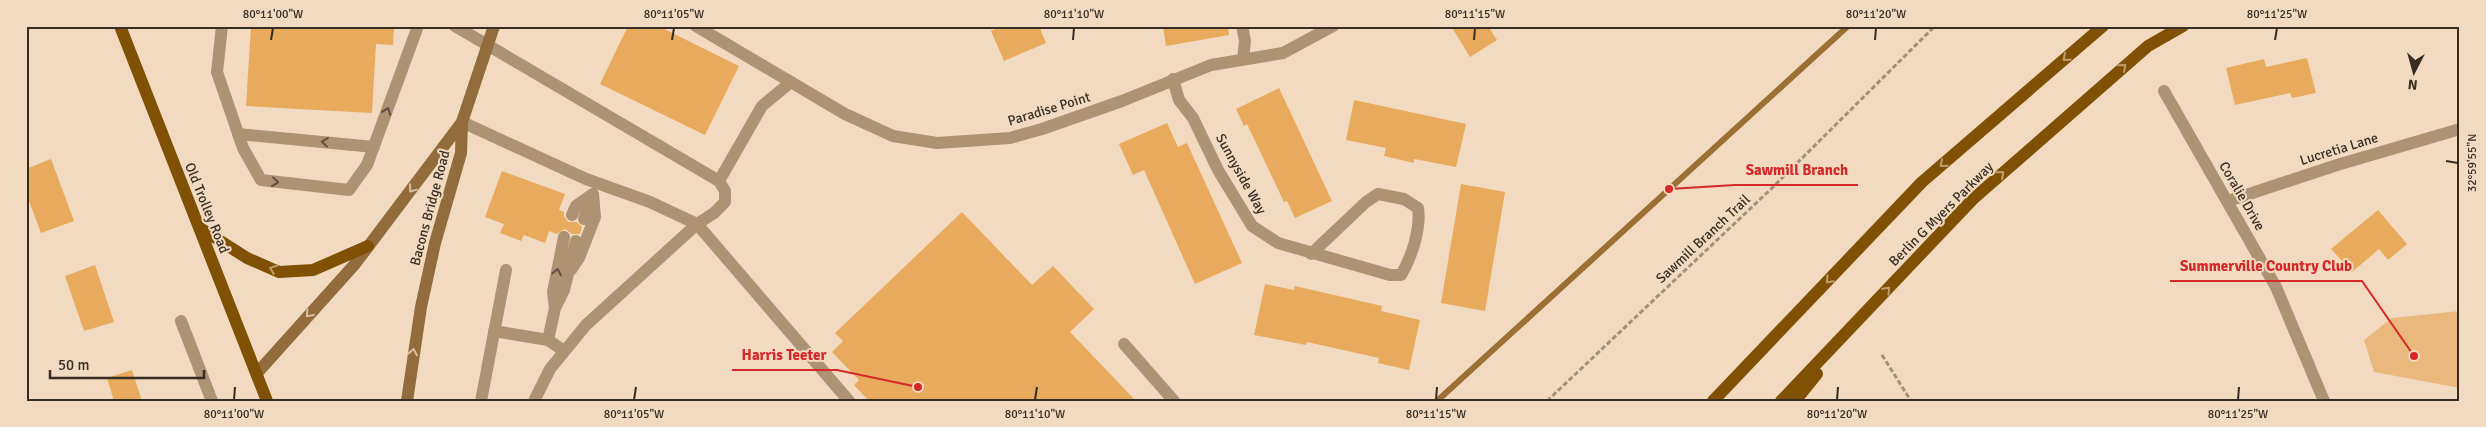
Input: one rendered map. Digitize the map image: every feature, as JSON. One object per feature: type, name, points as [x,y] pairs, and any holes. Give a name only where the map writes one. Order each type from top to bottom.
[{"type":"main road","name":"Old Trolley Road","points":[[120,26],[176,173],[200,228],[268,401]]},
{"type":"main road","name":"Bacons Bridge Road","points":[[407,401],[411,361],[421,307],[436,243],[461,153],[462,122],[494,26]]},
{"type":"main road","points":[[1714,400],[1922,182],[2103,26]]},
{"type":"main road","name":"Berlin G Myers Parkway","points":[[1781,401],[1973,199],[2148,46],[2183,26]]},
{"type":"main road","points":[[258,372],[368,246],[462,122]]},
{"type":"main road","points":[[200,228],[247,258],[280,272],[313,270],[368,246]]},
{"type":"main road","points":[[1795,401],[1870,308]]},
{"type":"street","points":[[222,26],[218,72],[243,148],[261,180],[349,190],[367,165],[418,26]]},
{"type":"street","points":[[455,26],[719,181],[726,191],[725,202],[714,213],[697,224],[586,325],[550,369],[534,401]]},
{"type":"street","name":"Paradise Point","points":[[696,26],[714,30],[791,82],[845,114],[894,136],[937,143],[1018,136],[1122,102],[1173,79],[1212,65],[1283,53],[1333,26]]},
{"type":"street","points":[[1242,26],[1245,41],[1243,59]]},
{"type":"street","name":"Sunnyside Way","points":[[1173,79],[1179,100],[1193,118],[1218,170],[1252,226],[1278,243],[1311,254],[1390,275],[1402,275],[1407,266],[1420,219],[1418,208],[1404,199],[1378,194],[1366,202],[1311,254]]},
{"type":"street","points":[[719,181],[762,106],[791,82]]},
{"type":"street","name":"Coralie Drive","points":[[2164,91],[2228,200],[2288,314],[2324,401]]},
{"type":"street","points":[[462,122],[595,189],[650,202],[697,224],[849,401]]},
{"type":"street","name":"Lucretia Lane","points":[[2228,200],[2337,165],[2460,129]]},
{"type":"street","points":[[238,134],[374,147]]},
{"type":"street","points":[[578,217],[595,189]]},
{"type":"street","points":[[566,276],[579,258],[596,217],[595,189]]},
{"type":"street","points":[[548,340],[555,308],[564,290],[570,239],[553,292],[555,308]]},
{"type":"street","points":[[481,401],[506,270]]},
{"type":"street","points":[[181,321],[212,401]]},
{"type":"street","points":[[494,331],[548,340],[564,351]]},
{"type":"street","points":[[1124,344],[1174,401]]},
{"type":"path","name":"Sawmill Branch Trail","points":[[1547,401],[1772,189],[1935,26]]},
{"type":"path","points":[[1882,355],[1911,401]]},
{"type":"shaded area","points":[[2460,311],[2460,388],[2374,372],[2364,340],[2392,318]]},
{"type":"building","points":[[251,26],[394,26],[393,45],[376,44],[372,113],[246,106]]},
{"type":"building","points":[[628,26],[658,26],[739,66],[705,135],[600,84]]},
{"type":"building","points":[[1001,26],[1039,26],[1046,43],[1004,61],[991,31]]},
{"type":"building","points":[[1163,26],[1228,26],[1229,35],[1166,46]]},
{"type":"building","points":[[1451,26],[1488,26],[1497,40],[1470,57]]},
{"type":"building","points":[[2307,58],[2316,93],[2292,98],[2290,93],[2235,105],[2226,68],[2264,59],[2266,67]]},
{"type":"building","points":[[1279,88],[1332,201],[1295,218],[1287,201],[1284,202],[1247,124],[1244,126],[1236,109]]},
{"type":"building","points":[[1354,100],[1466,124],[1456,167],[1414,159],[1414,163],[1384,156],[1386,148],[1346,140]]},
{"type":"building","points":[[1167,123],[1178,147],[1187,143],[1242,263],[1195,284],[1144,170],[1133,175],[1119,144]]},
{"type":"building","points":[[51,159],[74,221],[41,233],[26,193],[26,169]]},
{"type":"building","points":[[502,171],[565,194],[559,210],[564,212],[568,222],[577,222],[582,227],[580,234],[572,234],[565,229],[557,234],[549,231],[545,243],[524,235],[521,241],[500,233],[504,224],[485,217]]},
{"type":"building","points":[[1461,184],[1505,192],[1485,311],[1441,303]]},
{"type":"building","points":[[2378,210],[2407,244],[2388,260],[2379,249],[2352,272],[2331,249]]},
{"type":"building","points":[[962,212],[1032,285],[1053,266],[1094,309],[1070,332],[1136,401],[869,401],[854,385],[859,380],[832,352],[843,341],[835,333]]},
{"type":"building","points":[[95,265],[114,322],[84,331],[65,276]]},
{"type":"building","points":[[1265,284],[1294,290],[1295,286],[1382,306],[1381,311],[1420,320],[1409,370],[1378,363],[1379,358],[1307,342],[1306,345],[1254,335]]},
{"type":"building","points":[[132,370],[142,401],[114,401],[107,378]]},
{"type":"waterway","points":[[1437,401],[1848,26]]},
{"type":"place","name":"Sawmill Branch","points":[[1669,189]]},
{"type":"place","name":"Summerville Country Club","points":[[2414,356]]},
{"type":"place","name":"Harris Teeter","points":[[918,387]]}]
